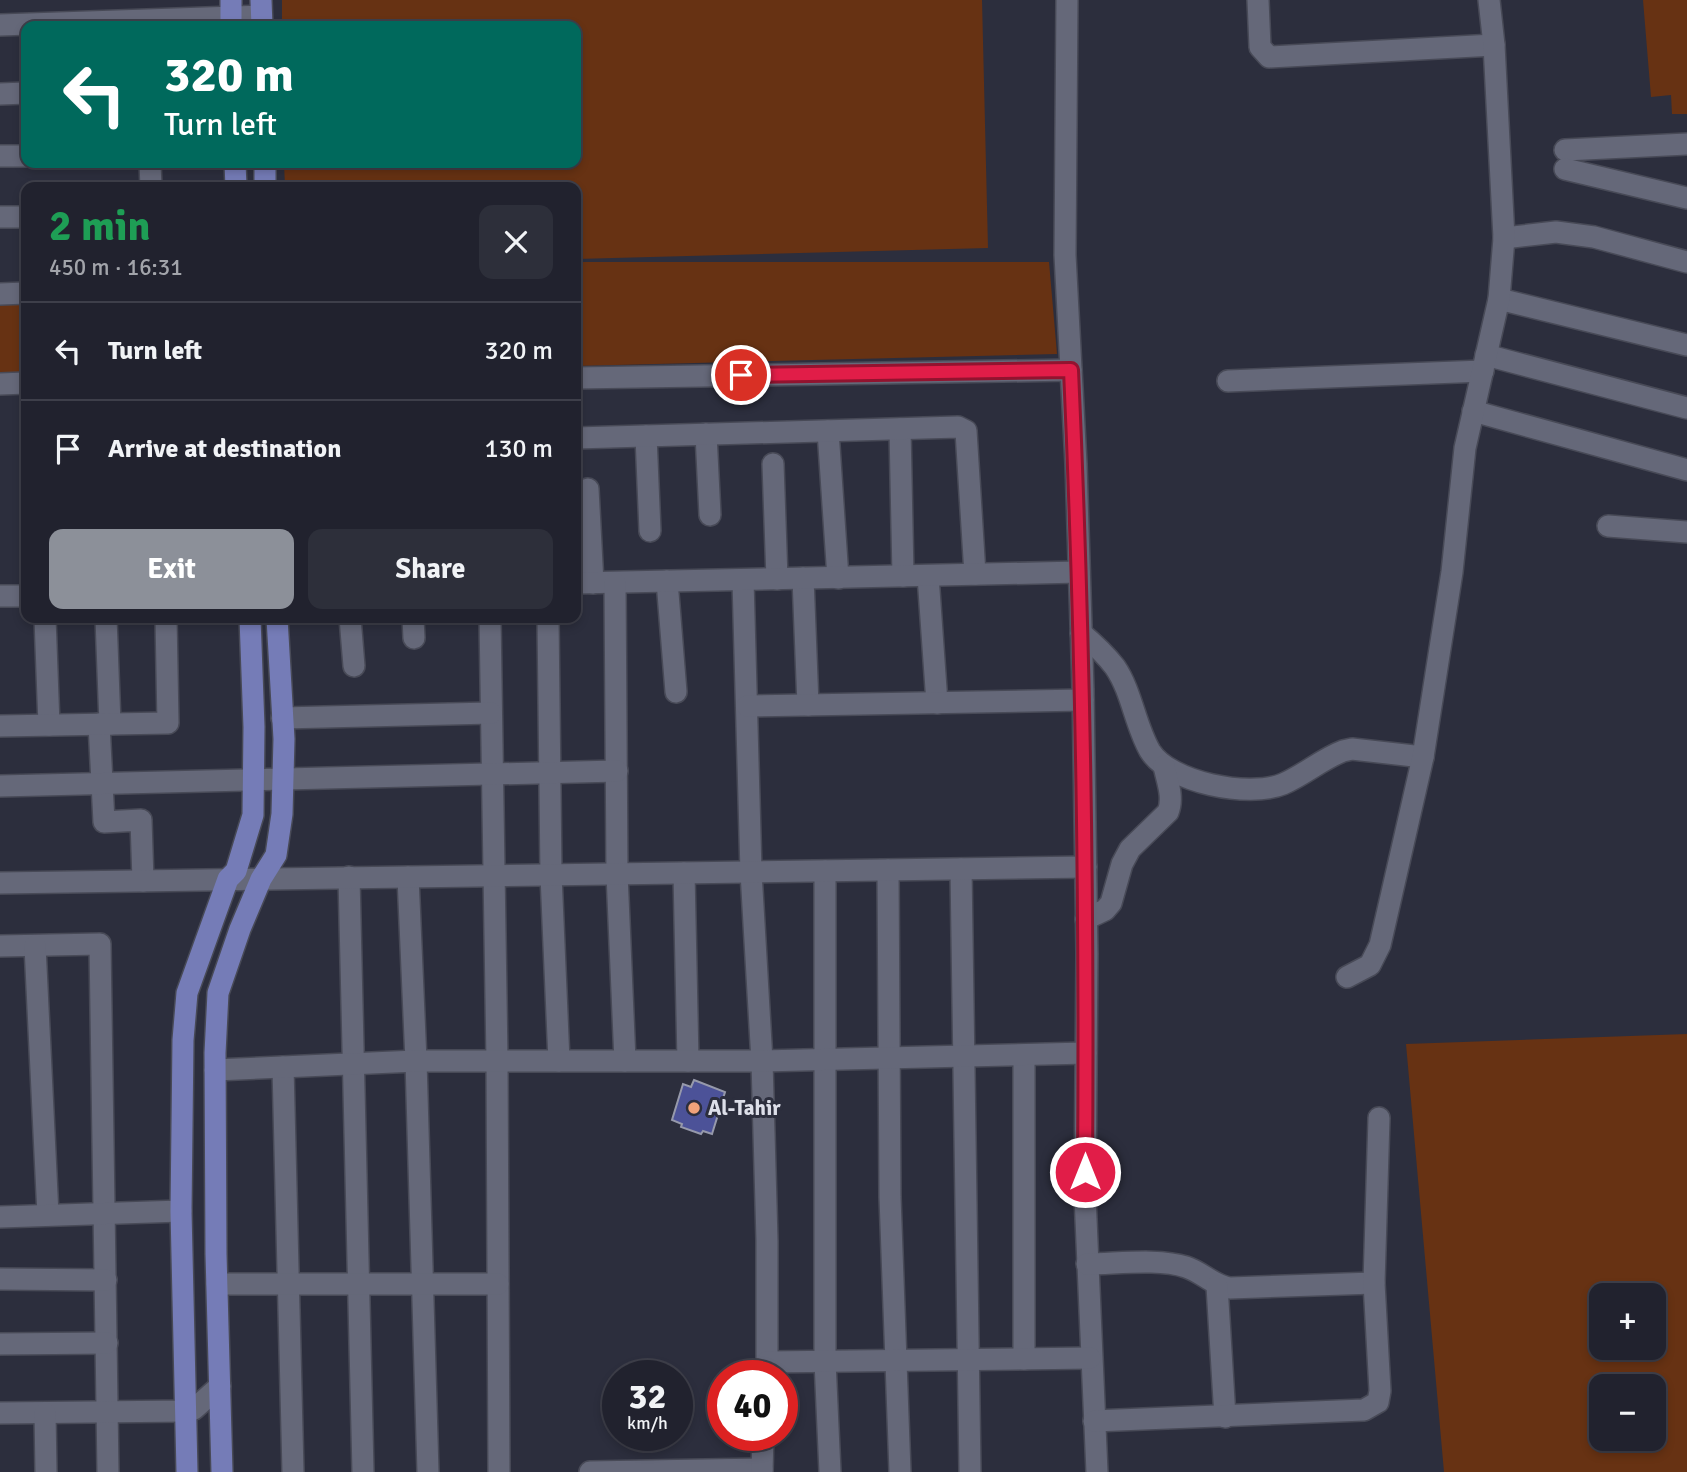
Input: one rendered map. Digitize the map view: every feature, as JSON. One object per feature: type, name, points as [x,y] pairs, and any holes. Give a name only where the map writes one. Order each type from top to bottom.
[{"type":"main road","points":[[187,1472],[181,1211],[183,1040],[187,993],[228,879],[236,871],[253,815],[254,727],[250,623]]},
{"type":"main road","points":[[222,1472],[215,1070],[218,993],[261,879],[276,855],[282,814],[282,718],[277,623]]},
{"type":"street","points":[[1067,0],[1065,255],[1083,700],[1087,1264],[1097,1472]]},
{"type":"street","points":[[1258,0],[1260,47],[1269,57],[1494,45]]},
{"type":"street","points":[[1347,977],[1370,965],[1380,945],[1423,757],[1452,572],[1465,448],[1499,299],[1504,238],[1494,45],[1489,0]]},
{"type":"street","points":[[69,21],[261,14]]},
{"type":"street","points":[[0,24],[21,23]]},
{"type":"street","points":[[0,94],[21,93]]},
{"type":"street","points":[[1687,144],[1565,159],[1687,198]]},
{"type":"street","points":[[0,156],[21,156]]},
{"type":"street","points":[[0,217],[21,217]]},
{"type":"street","points":[[1504,238],[1556,232],[1594,237],[1687,262]]},
{"type":"street","points":[[0,294],[21,293]]},
{"type":"street","points":[[1499,299],[1687,345]]},
{"type":"street","points":[[1227,381],[1484,363],[1687,408]]},
{"type":"street","points":[[581,378],[1071,370]]},
{"type":"street","points":[[0,384],[21,383]]},
{"type":"street","points":[[1473,411],[1687,470]]},
{"type":"street","points":[[581,438],[958,427],[966,431],[975,575]]},
{"type":"street","points":[[900,429],[903,576]]},
{"type":"street","points":[[828,431],[838,578]]},
{"type":"street","points":[[706,435],[710,515]]},
{"type":"street","points":[[646,436],[650,531]]},
{"type":"street","points":[[774,464],[778,579]]},
{"type":"street","points":[[588,489],[584,583],[1079,572]]},
{"type":"street","points":[[1608,526],[1687,533]]},
{"type":"street","points":[[928,576],[937,703]]},
{"type":"street","points":[[803,578],[808,705]]},
{"type":"street","points":[[743,580],[751,872],[762,1061],[767,1360]]},
{"type":"street","points":[[667,581],[676,692]]},
{"type":"street","points":[[615,583],[617,874],[625,1061]]},
{"type":"street","points":[[0,596],[21,596]]},
{"type":"street","points":[[45,623],[49,725]]},
{"type":"street","points":[[106,623],[102,783],[104,822],[141,820],[143,881]]},
{"type":"street","points":[[0,726],[168,723],[166,623]]},
{"type":"street","points":[[350,623],[354,666]]},
{"type":"street","points":[[490,623],[497,1060],[499,1472]]},
{"type":"street","points":[[548,623],[551,875],[559,1060]]},
{"type":"street","points":[[1081,633],[1115,668],[1151,751],[1164,766],[1198,780],[1228,789],[1258,791],[1283,784],[1343,751],[1352,749],[1423,757]]},
{"type":"street","points":[[747,706],[1083,700]]},
{"type":"street","points":[[282,718],[491,713]]},
{"type":"street","points":[[1086,919],[1105,910],[1111,903],[1122,864],[1130,849],[1168,812],[1171,804],[1164,766]]},
{"type":"street","points":[[0,786],[617,771]]},
{"type":"street","points":[[0,883],[1086,867]]},
{"type":"street","points":[[961,869],[970,1472]]},
{"type":"street","points":[[888,870],[890,1197],[900,1472]]},
{"type":"street","points":[[825,871],[825,1361],[830,1472]]},
{"type":"street","points":[[684,873],[688,1061]]},
{"type":"street","points":[[349,877],[363,1472]]},
{"type":"street","points":[[408,877],[428,1472]]},
{"type":"street","points":[[0,946],[100,944],[108,1472]]},
{"type":"street","points":[[35,946],[48,1215]]},
{"type":"street","points":[[215,1070],[416,1061],[762,1061],[1086,1053]]},
{"type":"street","points":[[1024,1055],[1024,1359]]},
{"type":"street","points":[[283,1067],[293,1472]]},
{"type":"street","points":[[1094,1421],[1364,1410],[1378,1402],[1380,1391],[1374,1283],[1379,1118]]},
{"type":"street","points":[[0,1217],[181,1211]]},
{"type":"street","points":[[1087,1264],[1170,1264],[1189,1267],[1217,1286],[1230,1288],[1374,1283]]},
{"type":"street","points":[[0,1279],[106,1280]]},
{"type":"street","points":[[217,1284],[498,1284]]},
{"type":"street","points":[[1217,1286],[1225,1417]]},
{"type":"street","points":[[0,1343],[107,1343]]},
{"type":"street","points":[[798,1365],[825,1361],[1090,1358]]},
{"type":"street","points":[[0,1413],[186,1411],[194,1409],[220,1386]]},
{"type":"street","points":[[45,1413],[46,1472]]},
{"type":"street","points":[[590,1472],[762,1470],[763,1451]]},
{"type":"shaded area","points":[[282,0],[982,0],[988,248],[581,259],[581,182],[285,182],[284,168],[581,168],[581,21],[282,21]]},
{"type":"shaded area","points":[[1643,0],[1687,0],[1687,114],[1672,114],[1671,95],[1651,97]]},
{"type":"shaded area","points":[[581,262],[1049,262],[1057,354],[581,366]]},
{"type":"shaded area","points":[[21,297],[21,378],[0,379],[0,298]]},
{"type":"shaded area","points":[[1687,1034],[1687,1472],[1444,1472],[1406,1044]]},
{"type":"building","points":[[694,1080],[725,1092],[712,1134],[703,1131],[701,1134],[681,1127],[682,1124],[672,1120],[683,1084],[691,1087]]},
{"type":"place","name":"Al-Tahir","points":[[694,1108]]},
{"type":"route","points":[[741,375],[1071,370],[1084,728],[1087,954],[1085,1172]]}]
